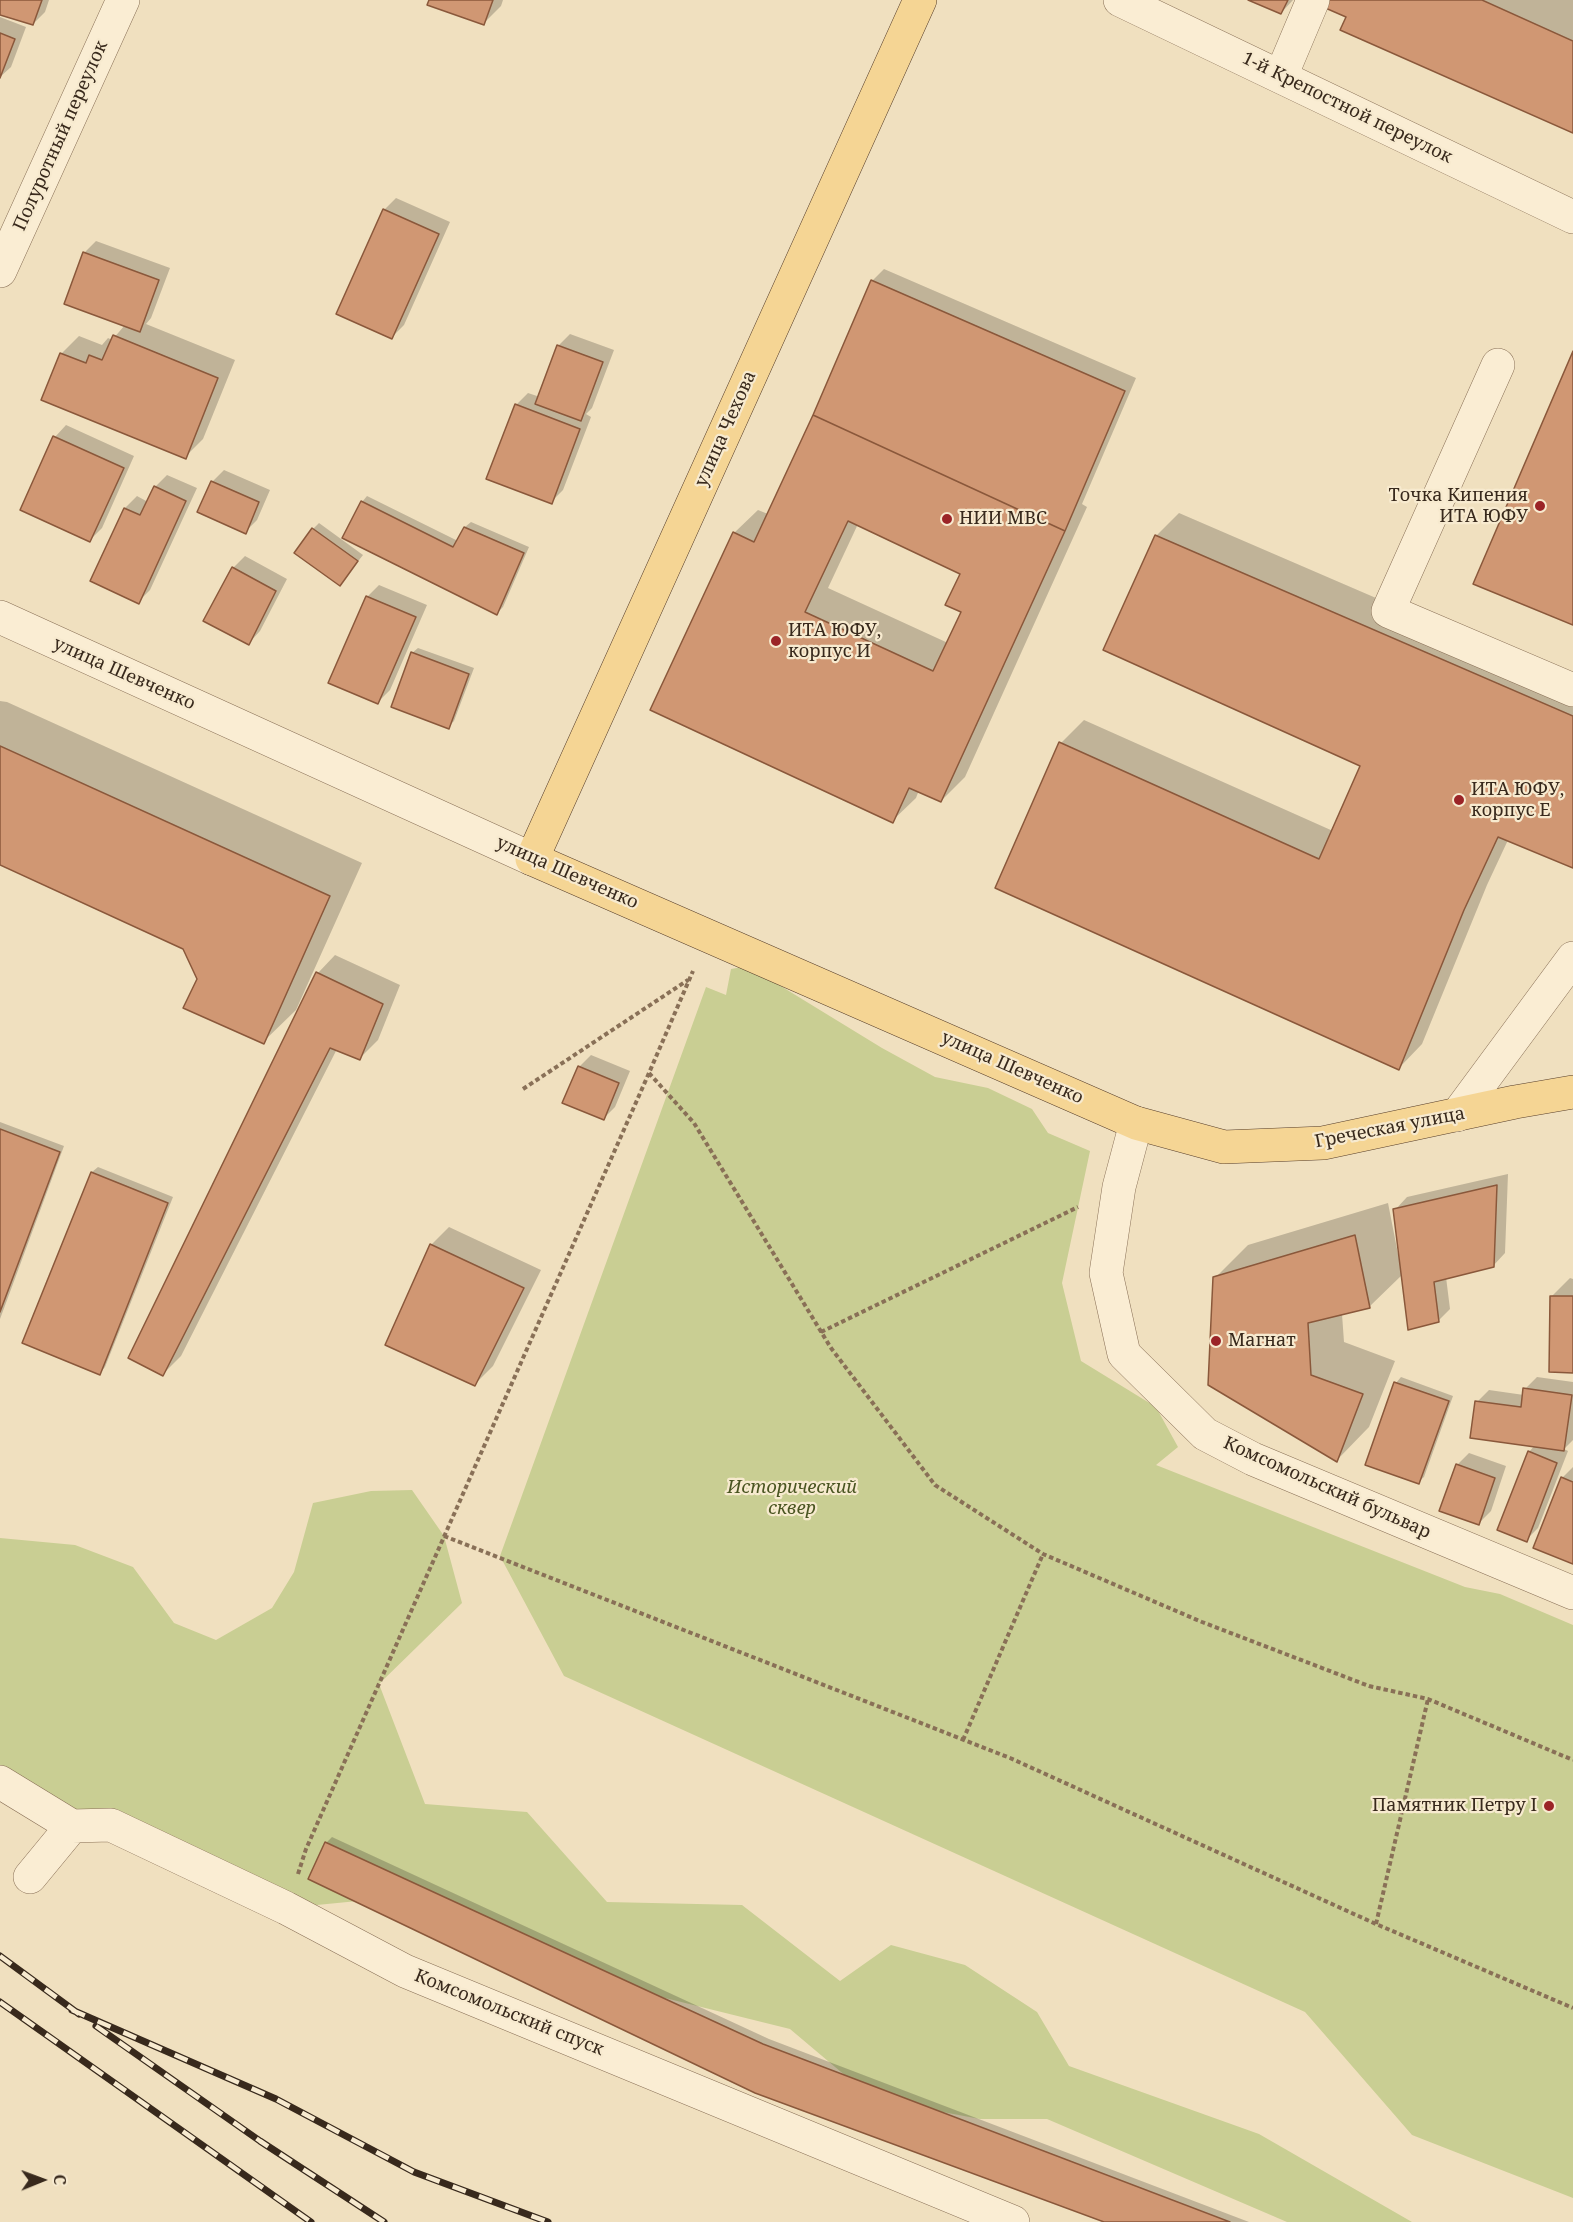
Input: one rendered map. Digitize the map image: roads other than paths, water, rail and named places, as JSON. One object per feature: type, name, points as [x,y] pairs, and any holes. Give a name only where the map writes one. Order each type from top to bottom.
[{"type":"main road","name":"улица Чехова","points":[[532,859],[920,0]]},
{"type":"main road","name":"улица Шевченко","points":[[532,859],[1136,1122]]},
{"type":"main road","name":"Греческая улица","points":[[1136,1122],[1224,1147],[1323,1143],[1573,1092]]},
{"type":"street","name":"Полуротный переулок","points":[[0,271],[123,0]]},
{"type":"street","name":"1-й Крепостной переулок","points":[[1120,0],[1573,217]]},
{"type":"street","points":[[1281,76],[1313,0]]},
{"type":"street","points":[[1498,365],[1388,611],[1573,690]]},
{"type":"street","name":"улица Шевченко","points":[[0,618],[532,859]]},
{"type":"street","points":[[1457,1115],[1573,958]]},
{"type":"street","name":"Комсомольский бульвар","points":[[1136,1122],[1119,1187],[1106,1273],[1124,1354],[1205,1434],[1253,1459],[1573,1593]]},
{"type":"street","points":[[0,1782],[72,1826],[30,1877]]},
{"type":"street","name":"Комсомольский спуск","points":[[72,1826],[111,1825],[286,1908],[405,1971],[1013,2222]]},
{"type":"railway","points":[[0,1956],[79,2014]]},
{"type":"railway","points":[[0,2002],[311,2222]]},
{"type":"railway","points":[[72,2010],[276,2099],[414,2172],[548,2222]]},
{"type":"railway","points":[[96,2026],[260,2141],[384,2222]]},
{"type":"place","name":"Точка Кипения ИТА ЮФУ","points":[[1540,506]]},
{"type":"place","name":"НИИ МВС","points":[[947,519]]},
{"type":"place","name":"ИТА ЮФУ, корпус И","points":[[776,641]]},
{"type":"place","name":"ИТА ЮФУ, корпус Е","points":[[1459,800]]},
{"type":"place","name":"Магнат","points":[[1216,1341]]},
{"type":"place","name":"Памятник Петру I","points":[[1549,1806]]},
{"type":"park label","name":"Исторический сквер","points":[[792,1498]]}]
